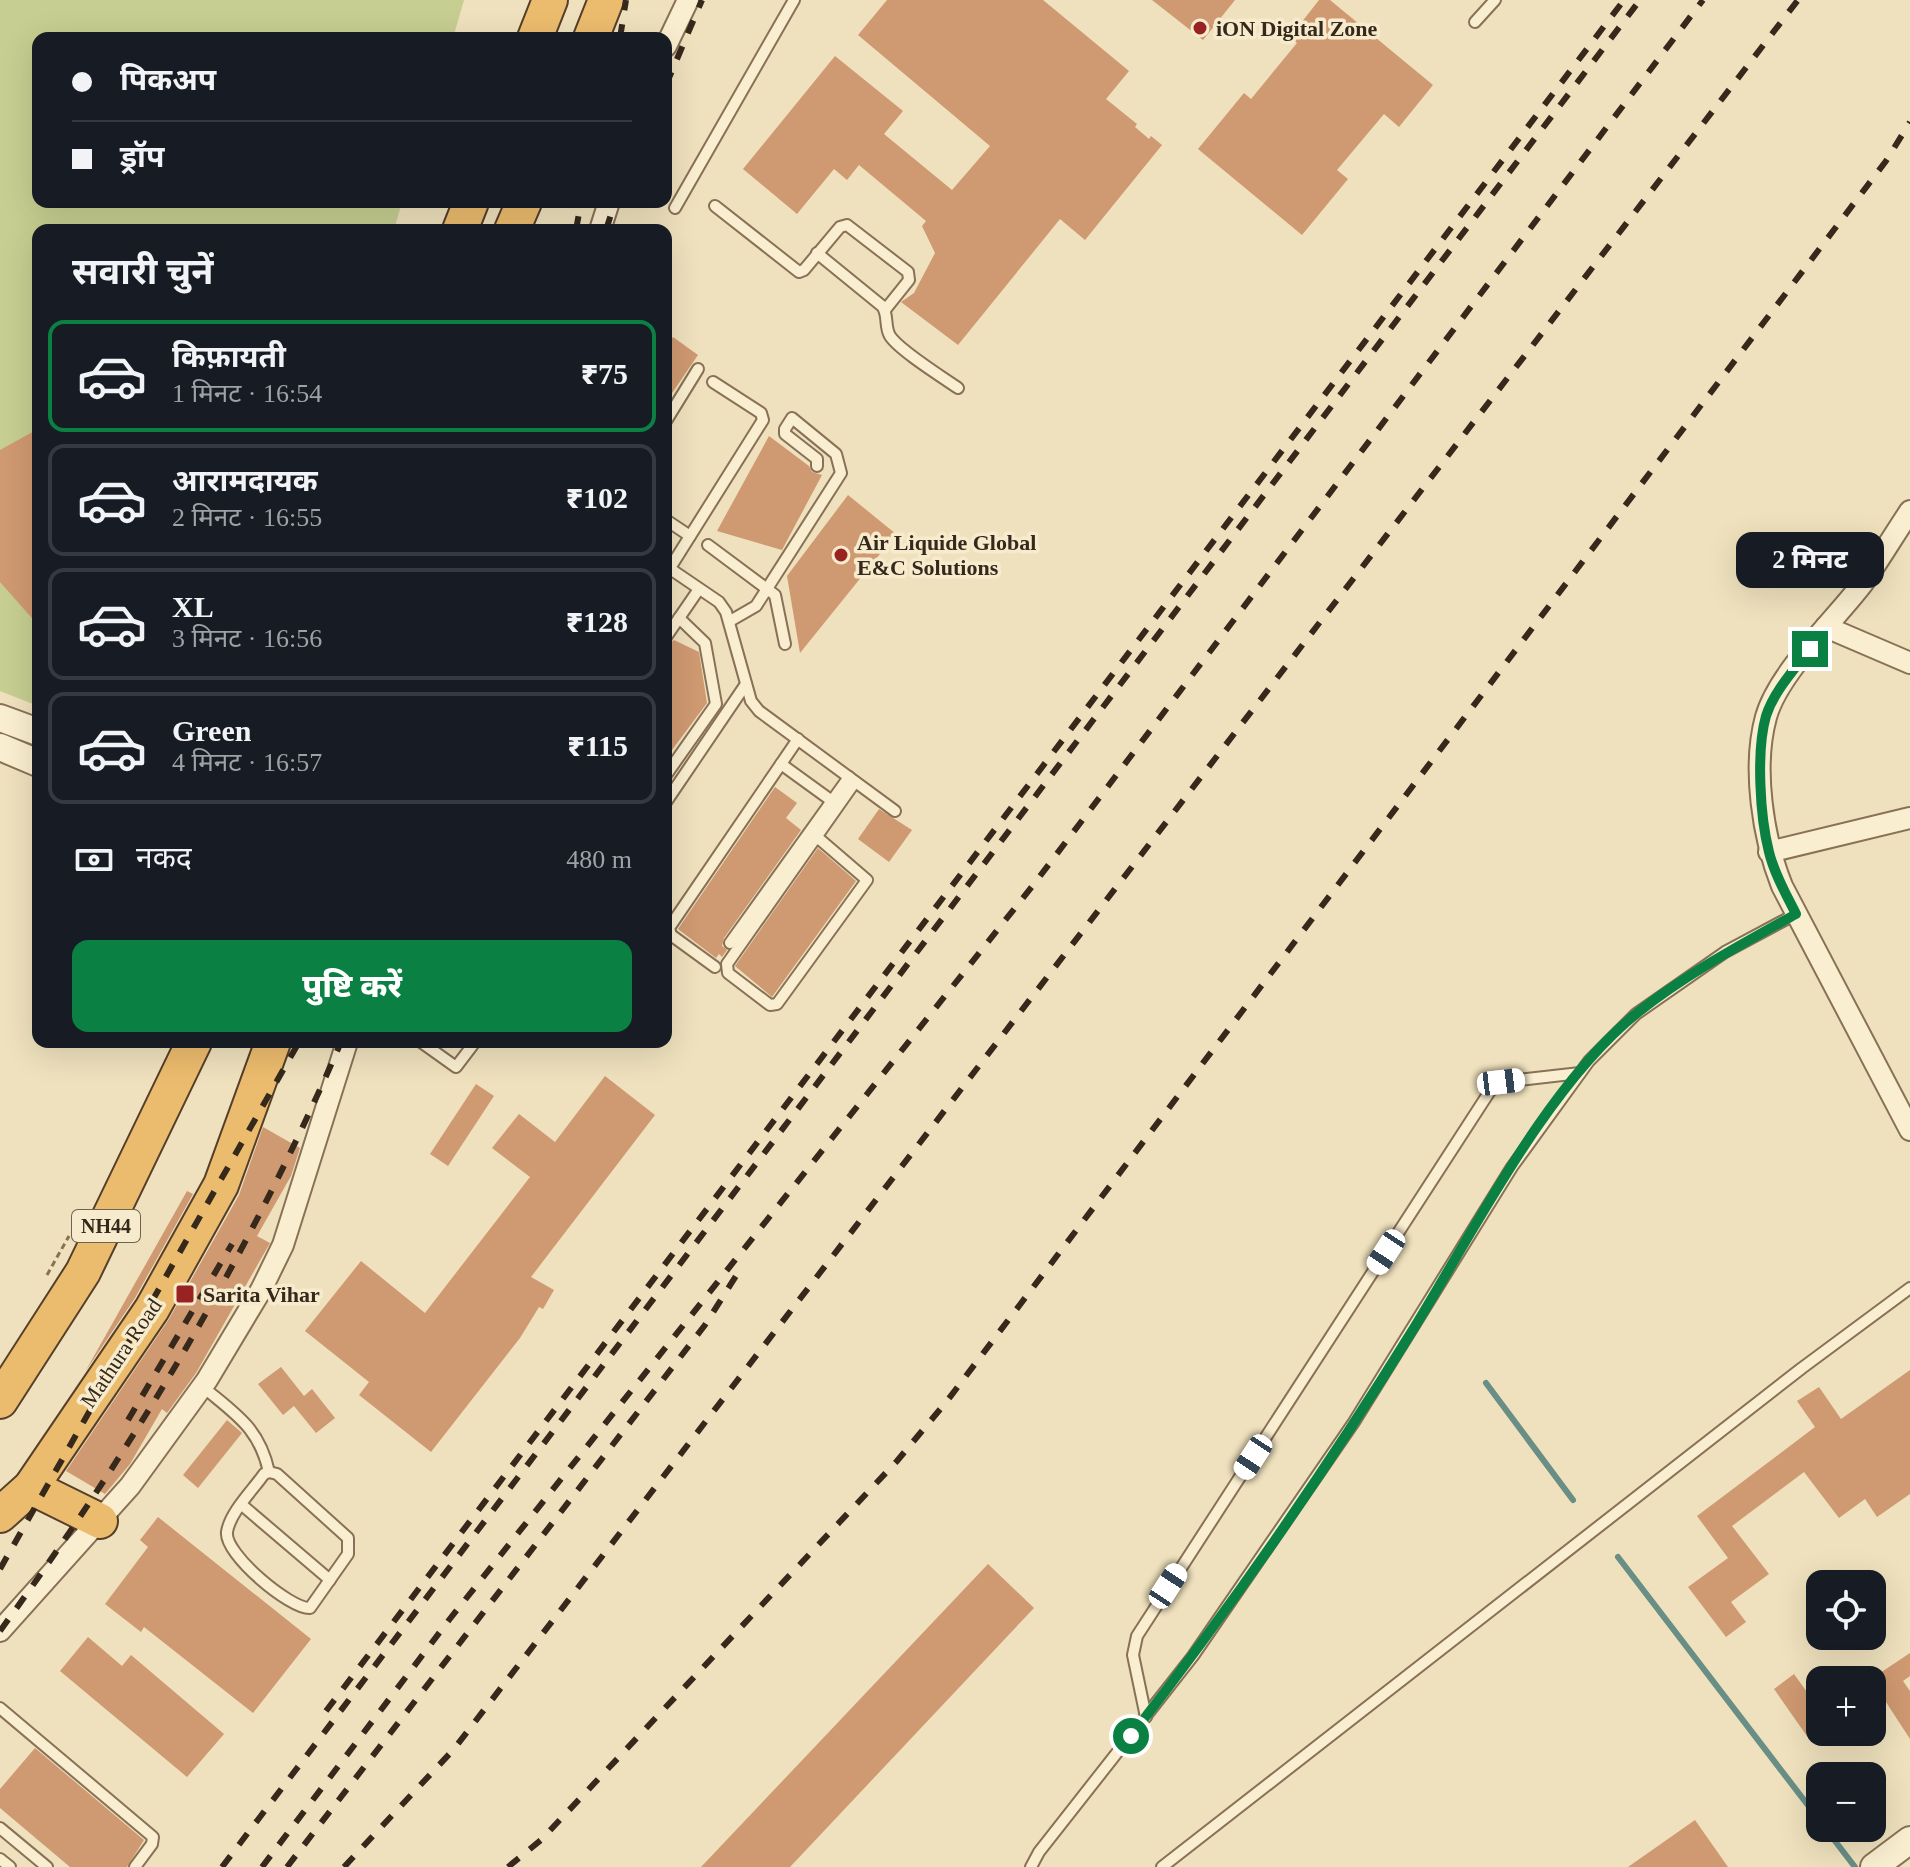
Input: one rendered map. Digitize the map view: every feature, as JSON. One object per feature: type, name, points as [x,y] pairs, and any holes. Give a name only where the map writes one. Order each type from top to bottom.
[{"type":"highway","points":[[537,32],[550,0]]},
{"type":"highway","points":[[593,32],[606,0]]},
{"type":"highway","name":"NH44","points":[[0,1401],[83,1272],[191,1048]]},
{"type":"highway","name":"Mathura Road","points":[[0,1515],[31,1487],[152,1309],[221,1185],[271,1048]]},
{"type":"highway","points":[[31,1487],[100,1521]]},
{"type":"street","points":[[672,33],[688,0]]},
{"type":"street","points":[[1910,511],[1862,583],[1776,693],[1766,717],[1761,793],[1769,852],[1796,914],[1910,1130]]},
{"type":"street","points":[[1826,627],[1910,663]]},
{"type":"street","points":[[0,718],[32,730]]},
{"type":"street","points":[[0,747],[32,760]]},
{"type":"street","points":[[1769,852],[1910,818]]},
{"type":"street","points":[[0,1631],[130,1486],[202,1386],[261,1290],[283,1245],[345,1048]]},
{"type":"street","points":[[1874,1867],[1910,1840]]},
{"type":"lane","points":[[675,208],[794,0]]},
{"type":"lane","points":[[1475,22],[1495,0]]},
{"type":"lane","points":[[715,206],[794,270],[804,270],[844,225],[908,272],[909,280],[885,310]]},
{"type":"lane","points":[[817,253],[885,310],[887,327],[895,342],[958,388]]},
{"type":"lane","points":[[672,411],[698,369]]},
{"type":"lane","points":[[672,561],[763,420],[761,413],[713,382]]},
{"type":"lane","points":[[730,621],[752,610],[841,473],[836,454],[792,418],[785,434],[817,459],[817,466]]},
{"type":"lane","points":[[672,524],[690,536]]},
{"type":"lane","points":[[708,545],[768,587],[778,603],[785,644]]},
{"type":"lane","points":[[672,570],[719,602],[730,621],[751,701],[759,711],[895,811]]},
{"type":"lane","points":[[672,628],[699,589]]},
{"type":"lane","points":[[672,766],[716,704],[705,643],[679,618]]},
{"type":"lane","points":[[672,793],[746,684]]},
{"type":"lane","points":[[672,924],[798,739]]},
{"type":"lane","points":[[781,764],[832,801]]},
{"type":"lane","points":[[730,943],[832,801],[852,779]]},
{"type":"lane","points":[[817,837],[867,880],[777,1004],[770,1005],[728,973],[727,964],[817,837],[852,779]]},
{"type":"lane","points":[[1031,1867],[1039,1852],[1193,1656],[1354,1422],[1512,1167],[1580,1073],[1636,1014],[1725,952],[1796,914]]},
{"type":"lane","points":[[672,936],[715,967]]},
{"type":"lane","points":[[428,1048],[451,1067],[456,1067],[470,1048]]},
{"type":"lane","points":[[1146,1717],[1133,1655],[1137,1636],[1490,1091],[1501,1082],[1580,1073]]},
{"type":"lane","points":[[1162,1867],[1802,1368],[1910,1288]]},
{"type":"lane","points":[[202,1386],[254,1432],[264,1449],[269,1472]]},
{"type":"lane","points":[[264,1474],[277,1474],[348,1538],[348,1554],[314,1605],[303,1608],[238,1558],[226,1534],[230,1521],[242,1505],[264,1474]]},
{"type":"lane","points":[[242,1505],[330,1580]]},
{"type":"lane","points":[[0,1708],[153,1837],[152,1844],[135,1867]]},
{"type":"lane","points":[[0,1828],[47,1867]]},
{"type":"lane","points":[[0,1859],[10,1867]]},
{"type":"green space","points":[[0,0],[464,0],[455,32],[32,32],[32,208],[400,208],[396,224],[32,224],[32,704],[0,691]]},
{"type":"building","points":[[887,0],[1043,0],[1129,71],[1106,99],[1137,124],[1135,127],[1149,139],[1151,136],[1162,145],[1085,240],[1060,219],[958,345],[901,302],[914,293],[935,253],[922,226],[926,221],[859,165],[847,180],[834,169],[797,214],[743,169],[835,56],[903,111],[884,134],[952,190],[990,146],[858,35]]},
{"type":"building","name":"iON Digital Zone","points":[[1152,0],[1235,0],[1203,40]]},
{"type":"building","points":[[1319,0],[1330,0],[1433,85],[1399,127],[1384,114],[1337,170],[1348,179],[1302,235],[1198,149],[1244,93],[1251,99],[1297,43],[1290,37]]},
{"type":"building","points":[[672,338],[698,355],[672,393]]},
{"type":"building","points":[[32,432],[32,618],[0,582],[0,450]]},
{"type":"building","points":[[769,436],[809,466],[812,472],[822,475],[782,550],[717,531]]},
{"type":"building","name":"Air Liquide Global E&C Solutions","points":[[848,495],[896,534],[800,653],[787,576]]},
{"type":"building","points":[[672,642],[699,652],[707,703],[672,750]]},
{"type":"building","points":[[775,787],[797,803],[786,818],[801,830],[724,938],[722,946],[727,950],[722,957],[719,954],[716,958],[678,929]]},
{"type":"building","points":[[879,809],[912,830],[889,862],[858,839]]},
{"type":"building","points":[[818,848],[856,881],[772,997],[735,966]]},
{"type":"building","points":[[605,1076],[655,1115],[531,1277],[554,1290],[543,1309],[539,1307],[520,1338],[431,1452],[359,1395],[369,1382],[305,1331],[361,1261],[425,1313],[530,1177],[492,1148],[519,1114],[555,1142]]},
{"type":"building","points":[[476,1084],[494,1096],[448,1166],[430,1154]]},
{"type":"building","points":[[263,1127],[300,1148],[291,1176],[257,1236],[270,1243],[196,1373],[167,1413],[162,1409],[130,1464],[105,1494],[66,1471],[169,1319],[239,1195]]},
{"type":"building","points":[[187,1191],[193,1194],[135,1298],[85,1372]]},
{"type":"building","points":[[281,1367],[304,1396],[312,1389],[335,1418],[316,1433],[294,1406],[283,1415],[258,1384]]},
{"type":"building","points":[[1910,1370],[1910,1494],[1877,1517],[1865,1499],[1839,1518],[1804,1472],[1732,1526],[1769,1574],[1731,1602],[1746,1622],[1726,1637],[1688,1587],[1728,1558],[1697,1516],[1815,1427],[1797,1401],[1819,1387],[1841,1419]]},
{"type":"building","points":[[227,1420],[242,1433],[198,1488],[183,1475]]},
{"type":"building","points":[[158,1517],[311,1639],[253,1713],[144,1627],[141,1632],[105,1604],[148,1547],[140,1540]]},
{"type":"building","points":[[988,1564],[1034,1608],[790,1867],[701,1867]]},
{"type":"building","points":[[88,1637],[122,1666],[131,1655],[224,1734],[187,1777],[60,1671]]},
{"type":"building","points":[[1910,1653],[1910,1676],[1903,1681],[1910,1691],[1910,1739],[1886,1702],[1886,1669]]},
{"type":"building","points":[[1794,1674],[1806,1691],[1806,1735],[1774,1689]]},
{"type":"building","points":[[35,1748],[144,1840],[127,1867],[70,1867],[0,1808],[0,1789]]},
{"type":"building","points":[[1695,1820],[1728,1867],[1628,1867]]},
{"type":"waterway","points":[[1486,1383],[1573,1500]]},
{"type":"waterway","points":[[1618,1557],[1806,1803]]},
{"type":"waterway","points":[[1836,1842],[1855,1867]]},
{"type":"railway","points":[[621,32],[626,0]]},
{"type":"railway","points":[[672,71],[702,0]]},
{"type":"railway","points":[[326,1711],[1624,0]]},
{"type":"railway","points":[[222,1867],[1640,0]]},
{"type":"railway","points":[[262,1867],[449,1620],[1034,884],[1703,0]]},
{"type":"railway","points":[[344,1867],[454,1749],[1798,0]]},
{"type":"railway","points":[[508,1867],[541,1840],[897,1461],[947,1401],[1886,161],[1910,122]]},
{"type":"railway","points":[[577,224],[580,208]]},
{"type":"railway","points":[[608,224],[613,208]]},
{"type":"railway","points":[[0,1569],[296,1048]]},
{"type":"railway","points":[[0,1631],[98,1490],[187,1346],[268,1198],[338,1048]]},
{"type":"railway","points":[[128,1420],[232,1244]]},
{"type":"railway","points":[[287,1867],[705,1325],[741,1268]]},
{"type":"place","name":"iON Digital Zone","points":[[1200,28]]},
{"type":"place","name":"Air Liquide Global E&C Solutions","points":[[841,555]]},
{"type":"place","name":"Sarita Vihar","points":[[185,1294]]},
{"type":"route","points":[[1131,1736],[1193,1656],[1354,1422],[1512,1167],[1589,1061],[1636,1014],[1725,952],[1796,914],[1769,852],[1761,793],[1762,744],[1766,717],[1776,693],[1810,649]]}]
